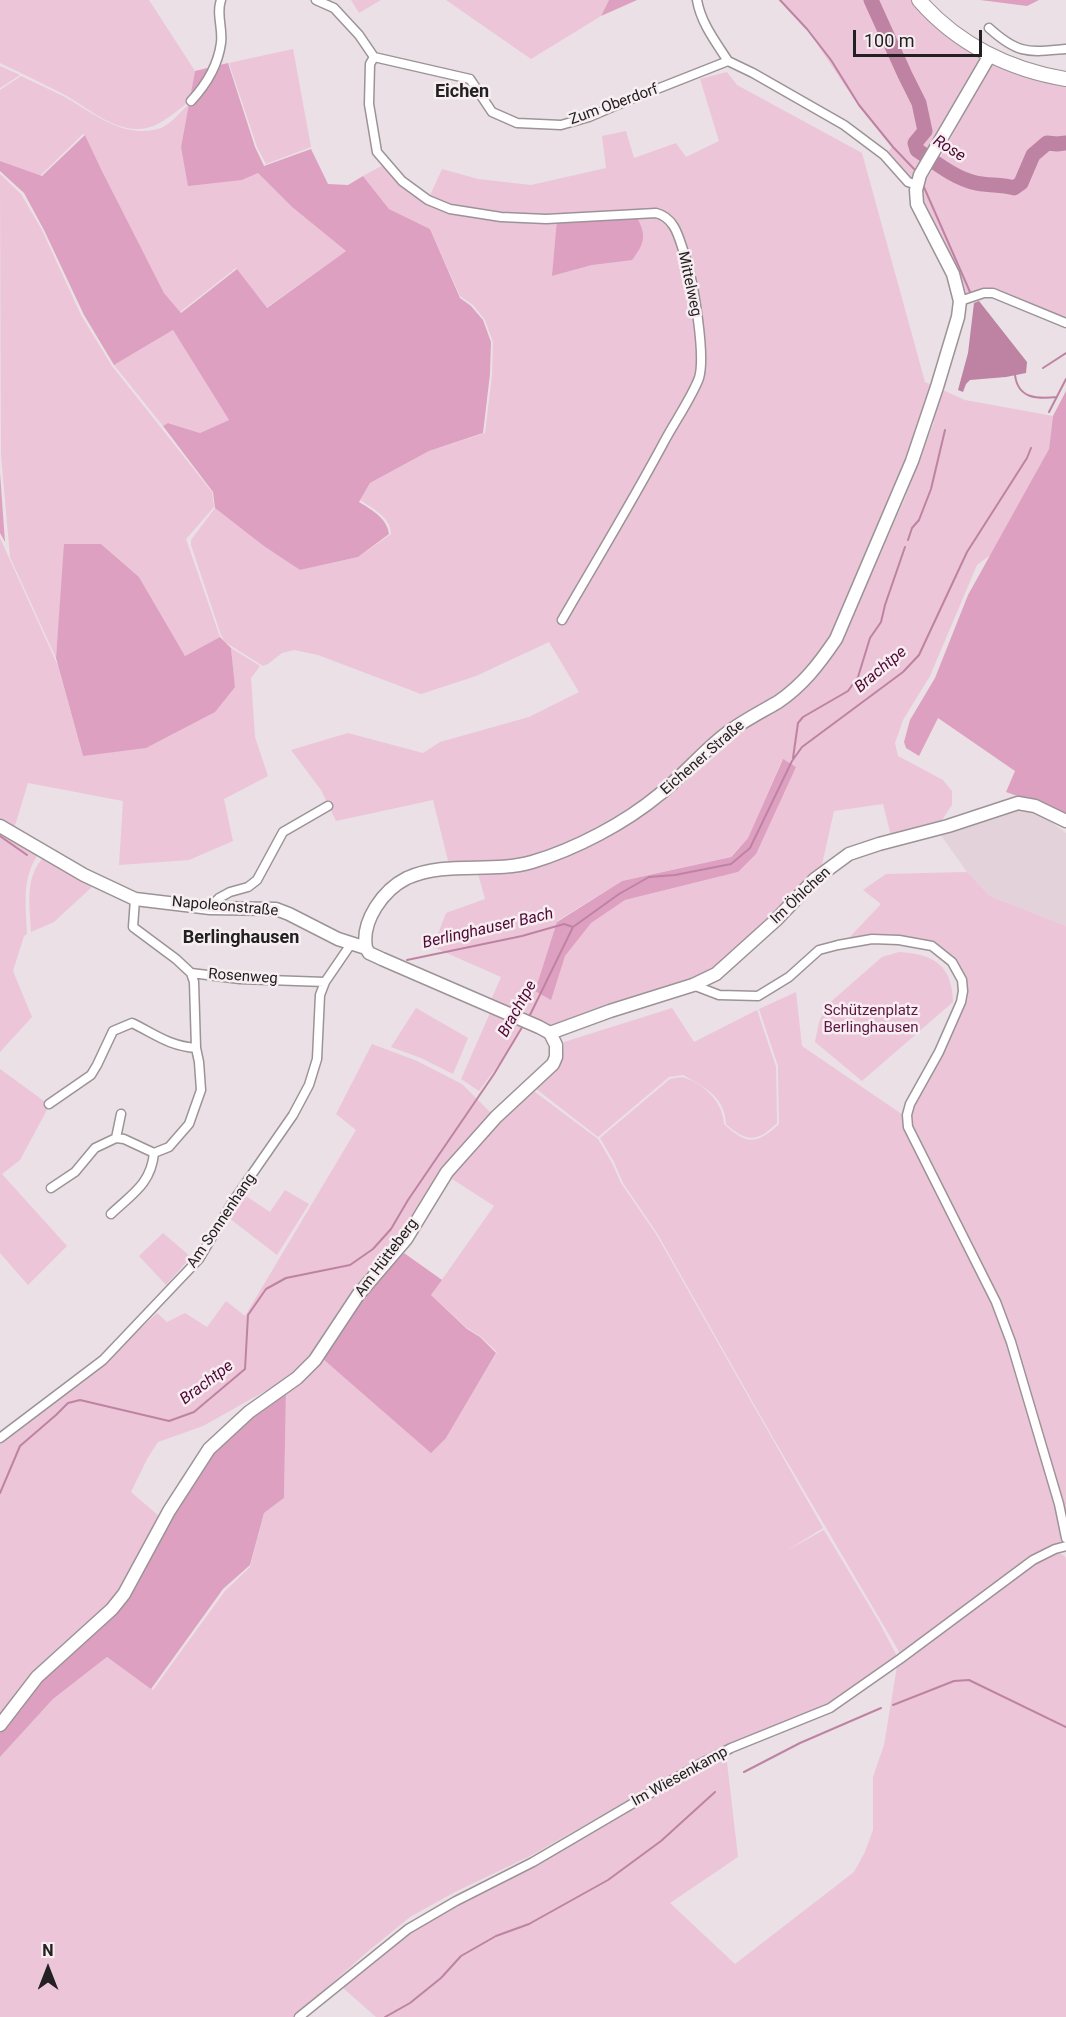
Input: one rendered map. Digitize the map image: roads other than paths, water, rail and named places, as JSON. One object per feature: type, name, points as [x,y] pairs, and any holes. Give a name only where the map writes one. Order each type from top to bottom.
[{"type":"main road","points":[[920,0],[956,35],[990,56],[1042,75],[1066,79]]},
{"type":"main road","points":[[960,301],[953,274],[917,204],[917,185],[927,163],[990,56]]},
{"type":"main road","name":"Eichener Straße","points":[[366,948],[365,940],[370,919],[384,896],[398,884],[417,874],[441,868],[510,867],[562,852],[642,808],[662,793],[727,733],[800,685],[836,639],[912,461],[954,333],[960,301]]},
{"type":"main road","name":"Im Öhlchen","points":[[544,1030],[693,985],[716,974],[776,920],[815,879],[849,854],[1018,803],[1035,806],[1066,821]]},
{"type":"main road","name":"Napoleonstraße","points":[[0,826],[84,875],[135,899],[210,908],[281,911],[351,944],[366,948],[382,959],[544,1030]]},
{"type":"main road","name":"Am Hütteberg","points":[[0,1725],[48,1666],[112,1609],[131,1582],[174,1502],[215,1442],[249,1412],[297,1378],[315,1360],[358,1295],[405,1239],[447,1172],[496,1117],[553,1064],[557,1049],[554,1039],[544,1030]]},
{"type":"street","points":[[191,101],[203,89],[209,78],[222,42],[219,7],[221,0]]},
{"type":"street","points":[[316,0],[333,8],[359,35],[374,57]]},
{"type":"street","points":[[697,0],[699,12],[707,30],[728,61],[844,125],[884,155],[908,182],[917,185]]},
{"type":"street","points":[[989,28],[1002,40],[1024,51],[1066,49]]},
{"type":"street","points":[[1019,68],[1024,51]]},
{"type":"street","name":"Zum Oberdorf","points":[[374,57],[470,79],[492,112],[517,123],[538,125],[561,125],[590,117],[728,61]]},
{"type":"street","name":"Mittelweg","points":[[374,57],[370,64],[369,104],[377,152],[402,181],[428,200],[450,209],[501,217],[546,219],[656,213],[668,218],[674,226],[688,265],[700,343],[699,377],[645,478],[562,620]]},
{"type":"street","points":[[960,301],[984,293],[993,293],[1066,323]]},
{"type":"street","points":[[210,908],[219,898],[248,887],[257,880],[283,832],[328,806]]},
{"type":"street","name":"Rosenweg","points":[[135,899],[133,927],[191,973],[240,979],[326,982]]},
{"type":"street","points":[[693,985],[719,995],[758,996],[789,977],[819,951],[872,939],[899,940],[932,946],[952,962],[958,972],[963,991],[961,1002],[939,1052],[910,1104],[907,1115],[908,1127],[996,1302],[1011,1342],[1059,1504],[1066,1538]]},
{"type":"street","name":"Am Sonnenhang","points":[[0,1438],[103,1360],[199,1259],[232,1203],[292,1115],[309,1085],[316,1066],[320,995],[351,944]]},
{"type":"street","points":[[51,1188],[75,1172],[95,1148],[116,1138],[124,1139],[154,1153],[169,1147],[189,1124],[201,1090],[196,1048],[194,982],[191,973]]},
{"type":"street","points":[[49,1104],[91,1075],[113,1031],[132,1023],[156,1034],[166,1042],[196,1048]]},
{"type":"street","points":[[116,1138],[122,1114]]},
{"type":"street","points":[[111,1214],[147,1179],[154,1153]]},
{"type":"street","name":"Im Wiesenkamp","points":[[300,2017],[408,1929],[456,1901],[533,1862],[700,1764],[731,1748],[830,1708],[1033,1560],[1066,1546]]},
{"type":"waterway","points":[[780,0],[831,60],[859,105],[915,170]]},
{"type":"waterway","name":"Rose","points":[[871,0],[919,103],[925,131],[915,143],[917,150],[968,181],[1014,188],[1021,183],[1033,155],[1047,143],[1066,143]]},
{"type":"waterway","points":[[923,185],[970,292]]},
{"type":"waterway","points":[[1043,368],[1066,353]]},
{"type":"waterway","points":[[1015,375],[1024,393],[1042,398],[1057,397]]},
{"type":"waterway","name":"Brachtpe","points":[[1049,412],[1066,379]]},
{"type":"waterway","points":[[908,540],[912,528],[919,520],[931,489],[945,430]]},
{"type":"waterway","name":"Brachtpe","points":[[529,1017],[573,927],[619,894],[649,877],[675,875],[731,864],[750,848],[792,761],[802,747],[903,672],[919,655],[967,552],[1027,458],[1031,448]]},
{"type":"waterway","points":[[793,758],[798,723],[803,717],[848,691],[858,677],[870,638],[881,622],[905,547]]},
{"type":"waterway","name":"Berlinghauser Bach","points":[[0,836],[27,855]]},
{"type":"waterway","name":"Berlinghauser Bach","points":[[407,960],[522,936],[564,924],[573,927]]},
{"type":"waterway","name":"Brachtpe","points":[[0,1493],[20,1446],[68,1403],[80,1400],[169,1421],[194,1412],[245,1369],[248,1315],[266,1289],[286,1278],[350,1265],[373,1249],[391,1229],[408,1200],[494,1074],[524,1024]]},
{"type":"waterway","points":[[893,1705],[954,1681],[969,1680],[1066,1727]]},
{"type":"waterway","points":[[744,1772],[800,1743],[881,1708]]},
{"type":"waterway","points":[[385,2017],[410,2003],[441,1978],[461,1956],[496,1936],[529,1924],[608,1880],[661,1841],[715,1792]]},
{"type":"district","name":"Eichen","points":[[462,92]]},
{"type":"district","name":"Berlinghausen","points":[[241,938]]},
{"type":"park label","name":"Schützenplatz Berlinghausen","points":[[871,1020]]}]
